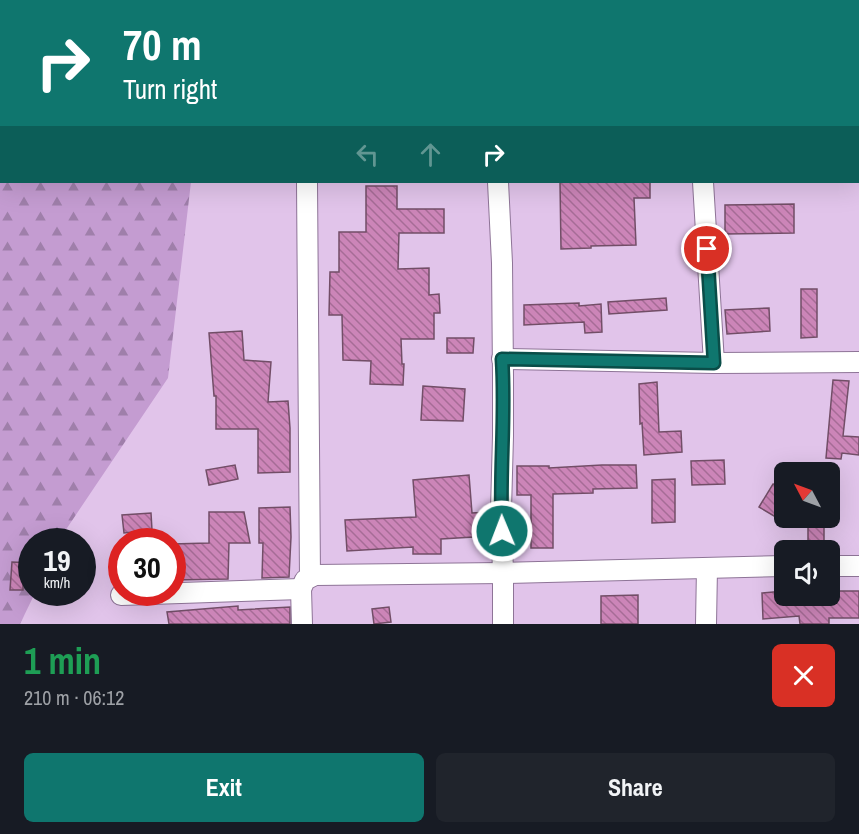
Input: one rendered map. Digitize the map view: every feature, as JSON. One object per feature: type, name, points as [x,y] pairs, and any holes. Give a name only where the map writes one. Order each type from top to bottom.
[{"type":"street","points":[[302,624],[305,583],[307,183]]},
{"type":"street","points":[[498,183],[502,263],[503,624]]},
{"type":"street","points":[[703,183],[714,363]]},
{"type":"street","points":[[502,359],[714,363],[859,362]]},
{"type":"street","points":[[186,591],[305,583],[315,574],[503,573],[774,566]]},
{"type":"street","points":[[840,566],[859,566]]},
{"type":"street","points":[[706,624],[707,568]]},
{"type":"green space","points":[[0,183],[191,183],[168,378],[67,528],[18,528],[18,606],[29,606],[20,624],[0,624]]},
{"type":"building","points":[[560,183],[650,183],[650,198],[634,198],[636,245],[561,249]]},
{"type":"building","points":[[366,186],[397,186],[397,209],[444,209],[444,233],[399,233],[398,269],[429,268],[429,295],[439,294],[440,313],[434,313],[434,339],[401,339],[402,364],[404,364],[403,385],[370,384],[371,361],[343,360],[342,315],[329,315],[330,272],[339,272],[339,232],[366,232]]},
{"type":"building","points":[[794,204],[794,233],[725,234],[725,205]]},
{"type":"building","points":[[801,289],[817,289],[817,337],[801,338]]},
{"type":"building","points":[[666,298],[667,310],[609,314],[608,302]]},
{"type":"building","points":[[579,303],[579,306],[601,304],[602,332],[585,333],[584,322],[524,325],[524,305]]},
{"type":"building","points":[[769,308],[770,331],[727,334],[725,310]]},
{"type":"building","points":[[242,331],[244,360],[271,362],[268,402],[288,401],[290,472],[258,473],[258,429],[216,429],[216,396],[214,396],[209,333]]},
{"type":"building","points":[[447,338],[474,338],[473,353],[447,353]]},
{"type":"building","points":[[833,380],[849,381],[843,436],[859,437],[859,455],[842,453],[841,459],[826,458]]},
{"type":"building","points":[[657,382],[659,432],[681,431],[682,452],[644,455],[642,423],[640,424],[639,384]]},
{"type":"building","points":[[423,386],[465,389],[463,421],[421,420]]},
{"type":"building","points":[[724,460],[725,484],[692,485],[691,461]]},
{"type":"building","points":[[235,465],[238,479],[209,485],[206,470]]},
{"type":"building","points":[[636,465],[637,488],[593,489],[593,493],[553,494],[553,548],[531,548],[531,495],[517,495],[517,466],[549,466],[549,468]]},
{"type":"building","points":[[469,475],[472,513],[489,512],[490,536],[441,539],[441,554],[413,554],[413,547],[347,551],[345,520],[416,517],[413,480]]},
{"type":"building","points":[[675,479],[675,522],[652,523],[652,480]]},
{"type":"building","points":[[773,484],[774,484],[774,516],[759,507]]},
{"type":"building","points":[[290,507],[289,577],[262,578],[263,543],[259,543],[259,508]]},
{"type":"building","points":[[209,512],[244,512],[250,543],[229,543],[228,579],[186,580],[186,544],[209,543]]},
{"type":"building","points":[[151,513],[152,528],[123,528],[122,515]]},
{"type":"building","points":[[808,528],[824,528],[824,540],[808,540]]},
{"type":"building","points":[[12,562],[18,562],[18,590],[10,590]]},
{"type":"building","points":[[840,591],[859,591],[859,618],[829,618],[829,624],[800,624],[799,616],[763,619],[762,593],[774,592],[774,606],[840,606]]},
{"type":"building","points":[[638,595],[638,624],[601,624],[601,596]]},
{"type":"building","points":[[238,606],[238,610],[290,607],[290,624],[169,624],[167,612]]},
{"type":"building","points":[[389,607],[391,622],[374,624],[372,609]]},
{"type":"route","points":[[502,531],[502,359],[714,363],[707,249]]}]
